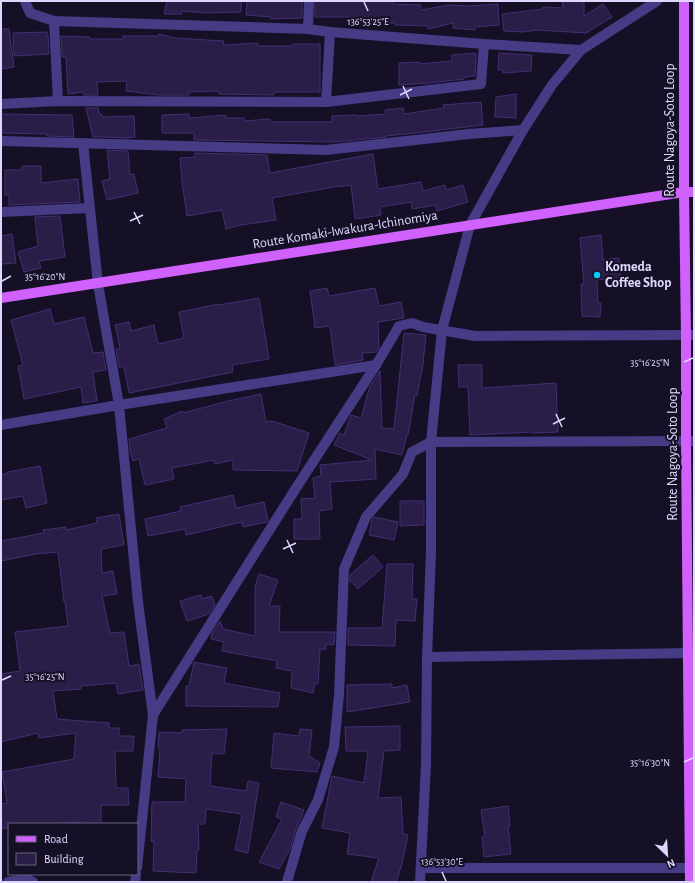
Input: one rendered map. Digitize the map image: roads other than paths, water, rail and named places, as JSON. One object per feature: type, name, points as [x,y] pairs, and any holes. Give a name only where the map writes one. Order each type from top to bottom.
[{"type":"main road","name":"Route Nagoya-Soto Loop","points":[[684,1],[689,192],[690,335],[692,868],[690,882]]},
{"type":"main road","name":"Route Komaki-Iwakura-Ichinomiya","points":[[1,298],[689,192]]},
{"type":"street","points":[[25,1],[30,13],[54,21],[308,29],[484,44],[580,50]]},
{"type":"street","points":[[308,29],[309,1]]},
{"type":"street","points":[[420,882],[426,764],[427,657],[431,551],[431,442],[442,330],[470,225],[523,130],[552,85],[580,50],[657,1]]},
{"type":"street","points":[[54,21],[58,101]]},
{"type":"street","points":[[326,102],[330,32]]},
{"type":"street","points":[[1,104],[58,101],[326,102],[481,84],[484,44]]},
{"type":"street","points":[[1,141],[326,150],[469,134],[523,130]]},
{"type":"street","points":[[83,143],[98,284],[119,405],[138,602],[153,715],[138,858]]},
{"type":"street","points":[[1,212],[89,208]]},
{"type":"street","points":[[153,715],[400,326],[412,323],[475,336],[690,335]]},
{"type":"street","points":[[1,425],[119,405],[376,366]]},
{"type":"street","points":[[287,882],[302,831],[318,800],[334,748],[339,695],[344,569],[366,517],[403,474],[412,452],[431,442],[690,441]]},
{"type":"street","points":[[427,657],[691,653]]},
{"type":"street","points":[[421,868],[692,868]]},
{"type":"street","points":[[8,882],[27,879],[33,882]]},
{"type":"place","name":"Komeda Coffee Shop","points":[[597,275]]}]
